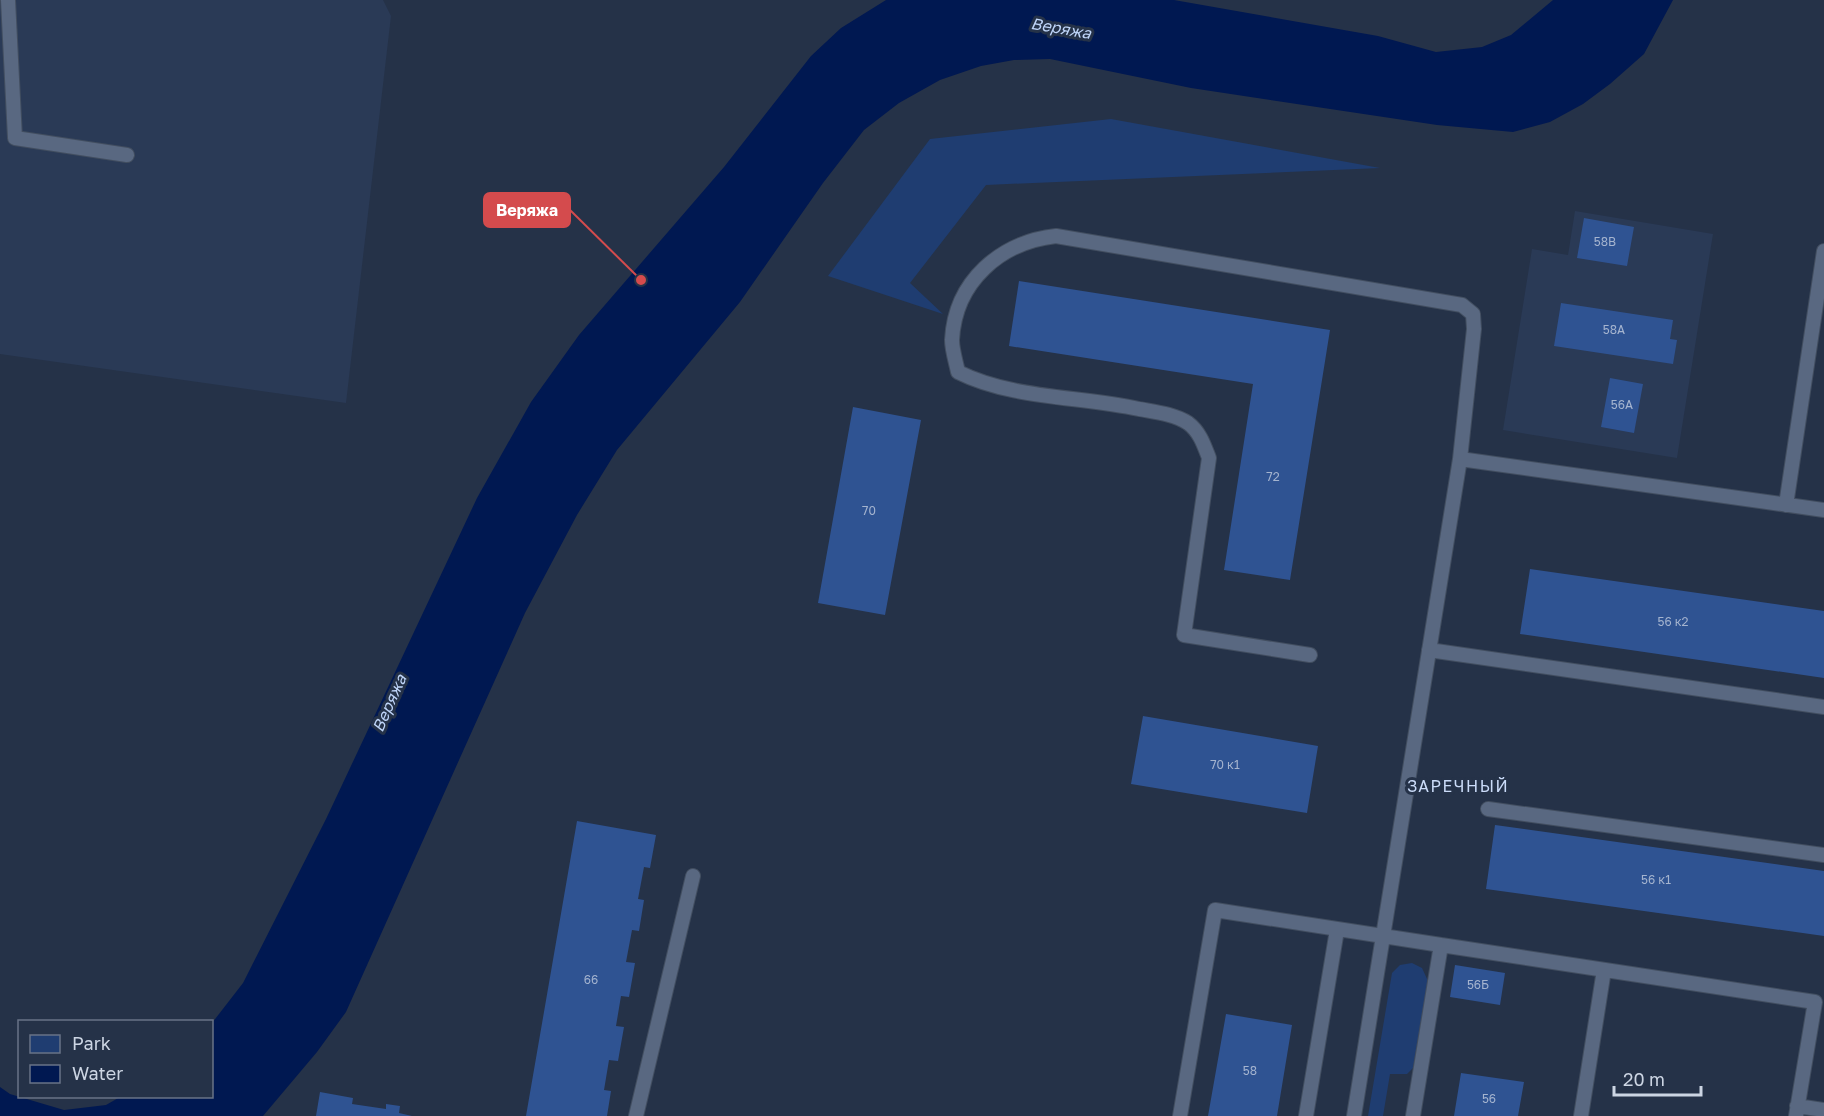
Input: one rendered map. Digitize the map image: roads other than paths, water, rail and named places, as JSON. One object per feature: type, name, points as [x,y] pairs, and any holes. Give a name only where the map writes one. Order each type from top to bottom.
[{"type":"lane","points":[[8,0],[15,138],[127,155]]},
{"type":"lane","points":[[1310,655],[1184,635],[1209,458],[1199,435],[1189,424],[1176,417],[1125,406],[984,384],[958,372],[952,340],[963,294],[981,270],[1005,252],[1034,239],[1056,236],[1462,304],[1473,314],[1474,329],[1460,459],[1354,1116]]},
{"type":"lane","points":[[1786,504],[1824,251]]},
{"type":"lane","points":[[1460,459],[1824,510]]},
{"type":"lane","points":[[1429,650],[1824,707]]},
{"type":"lane","points":[[1488,808],[1824,855]]},
{"type":"lane","points":[[636,1116],[693,876]]},
{"type":"lane","points":[[1180,1116],[1215,910],[1815,1002],[1796,1111],[1824,1110]]},
{"type":"lane","points":[[1306,1116],[1337,930]]},
{"type":"lane","points":[[1413,1116],[1441,945]]},
{"type":"lane","points":[[1581,1116],[1604,970]]},
{"type":"water","points":[[886,0],[1174,0],[1378,36],[1436,52],[1482,47],[1511,35],[1553,0],[1673,0],[1644,54],[1610,84],[1583,104],[1550,122],[1513,132],[1437,125],[1191,88],[1050,59],[1014,60],[981,66],[940,80],[899,103],[864,130],[823,183],[740,302],[617,450],[577,515],[525,613],[346,1012],[317,1052],[263,1116],[0,1116],[0,1087],[18,1098],[64,1110],[106,1105],[118,1098],[213,1098],[213,1022],[243,983],[326,819],[477,498],[531,402],[579,335],[724,167],[811,56],[841,28]]},
{"type":"place","name":"Веряжа","points":[[641,280]]},
{"type":"district","name":"ЗАРЕЧНЫЙ","points":[[1458,786]]}]
